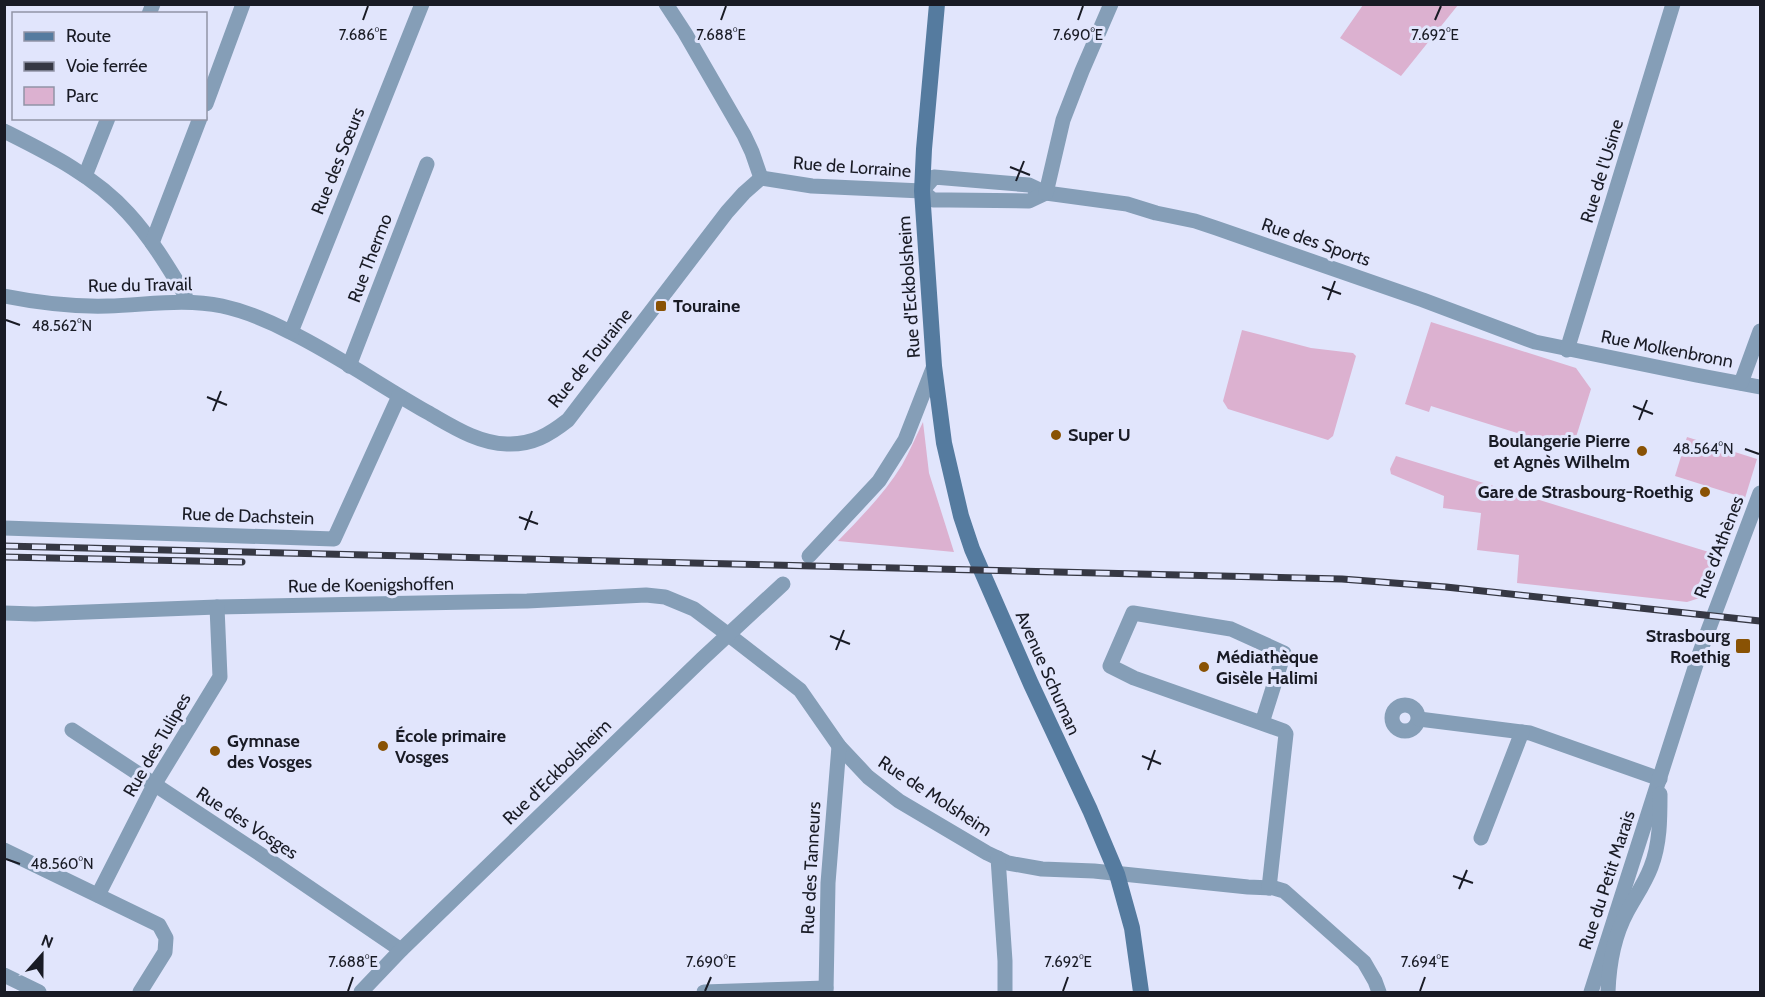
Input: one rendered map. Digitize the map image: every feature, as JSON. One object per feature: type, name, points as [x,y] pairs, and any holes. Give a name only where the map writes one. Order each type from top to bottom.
[{"type":"main road","name":"Rue d'Eckbolsheim","points":[[934,366],[922,191],[936,4]]},
{"type":"main road","name":"Avenue Schuman","points":[[934,366],[946,453],[961,516],[972,549],[1022,665],[1117,874],[1132,928],[1141,993]]},
{"type":"street","points":[[207,101],[243,4]]},
{"type":"street","name":"Rue des Sœurs","points":[[291,332],[422,4]]},
{"type":"street","points":[[1046,193],[1063,120],[1111,4]]},
{"type":"street","name":"Rue de l'Usine","points":[[1567,350],[1673,4]]},
{"type":"street","points":[[672,7],[684,33],[744,135],[761,178]]},
{"type":"street","points":[[85,176],[107,120]]},
{"type":"street","points":[[152,243],[199,120]]},
{"type":"street","points":[[4,130],[54,156],[85,176],[127,212],[152,243],[184,292],[187,302]]},
{"type":"street","name":"Rue Thermo","points":[[349,366],[427,164]]},
{"type":"street","name":"Rue des Sports","points":[[1046,193],[1029,201],[933,200],[922,191],[934,177],[1029,185],[1046,193],[1127,204],[1195,221],[1423,300],[1535,342],[1567,350]]},
{"type":"street","name":"Rue de Lorraine","points":[[761,178],[812,186],[922,191]]},
{"type":"street","name":"Rue de Touraine","points":[[399,396],[470,436],[486,441],[512,444],[530,442],[549,435],[568,420],[727,212],[761,178]]},
{"type":"street","name":"Rue du Travail","points":[[4,296],[64,305],[108,306],[187,302],[222,306],[249,314],[291,332],[399,396]]},
{"type":"street","points":[[1741,383],[1761,331]]},
{"type":"street","name":"Rue Molkenbronn","points":[[1567,350],[1761,387]]},
{"type":"street","name":"Rue d'Eckbolsheim","points":[[809,556],[879,481],[904,440],[934,366]]},
{"type":"street","name":"Rue de Dachstein","points":[[4,528],[334,539],[399,396]]},
{"type":"street","name":"Rue d'Athènes","points":[[1714,615],[1761,493]]},
{"type":"street","name":"Rue d'Eckbolsheim","points":[[361,993],[401,950],[728,634],[783,584]]},
{"type":"street","name":"Rue de Koenigshoffen","points":[[4,613],[527,602],[646,595],[665,597],[694,609],[728,634]]},
{"type":"street","name":"Rue des Tulipes","points":[[98,895],[154,785],[220,677],[217,607]]},
{"type":"street","points":[[1262,723],[1284,653],[1231,629],[1133,613],[1110,666],[1134,678],[1284,731],[1286,734],[1271,888],[1284,891],[1364,962],[1379,993]]},
{"type":"street","name":"Rue du Petit Marais","points":[[1591,993],[1714,615]]},
{"type":"street","name":"Rue de Molsheim","points":[[728,634],[800,690],[839,746],[858,768],[887,792],[998,858],[1021,866],[1271,888]]},
{"type":"street","points":[[1419,719],[1539,736],[1660,779]]},
{"type":"street","name":"Rue des Vosges","points":[[72,730],[401,950]]},
{"type":"street","points":[[1481,838],[1522,732]]},
{"type":"street","name":"Rue des Tanneurs","points":[[826,990],[828,883],[839,746]]},
{"type":"street","name":"Rue du Petit Marais","points":[[1608,993],[1609,974],[1616,941],[1626,914],[1651,867],[1659,830],[1660,779]]},
{"type":"street","points":[[4,850],[159,925],[166,938],[165,952],[141,993]]},
{"type":"street","name":"Rue de Molsheim","points":[[998,858],[1005,993]]},
{"type":"street","points":[[4,975],[39,993]]},
{"type":"street","points":[[704,993],[826,990]]},
{"type":"green space","points":[[1363,5],[1458,5],[1401,76],[1340,38]]},
{"type":"green space","points":[[1431,322],[1576,368],[1591,389],[1572,450],[1431,406],[1429,412],[1405,404]]},
{"type":"green space","points":[[1242,330],[1311,348],[1353,353],[1356,356],[1333,436],[1328,440],[1228,409],[1223,401]]},
{"type":"green space","points":[[923,422],[929,473],[954,552],[838,541],[888,485],[905,460]]},
{"type":"green space","points":[[1687,437],[1757,459],[1745,498],[1675,476]]},
{"type":"green space","points":[[1396,456],[1712,553],[1715,569],[1706,596],[1687,602],[1517,583],[1519,555],[1477,550],[1481,513],[1443,508],[1444,496],[1391,474],[1390,469]]},
{"type":"railway","points":[[4,546],[1342,579],[1446,587],[1760,621]]},
{"type":"railway","points":[[4,557],[242,562]]},
{"type":"place","name":"Touraine","points":[[661,306]]},
{"type":"place","name":"Super U","points":[[1056,435]]},
{"type":"place","name":"Boulangerie Pierre et Agnès Wilhelm","points":[[1642,451]]},
{"type":"place","name":"Gare de Strasbourg-Roethig","points":[[1705,492]]},
{"type":"place","name":"Strasbourg Roethig","points":[[1743,646]]},
{"type":"place","name":"Médiathèque Gisèle Halimi","points":[[1204,667]]},
{"type":"place","name":"École primaire Vosges","points":[[383,746]]},
{"type":"place","name":"Gymnase des Vosges","points":[[215,751]]}]
